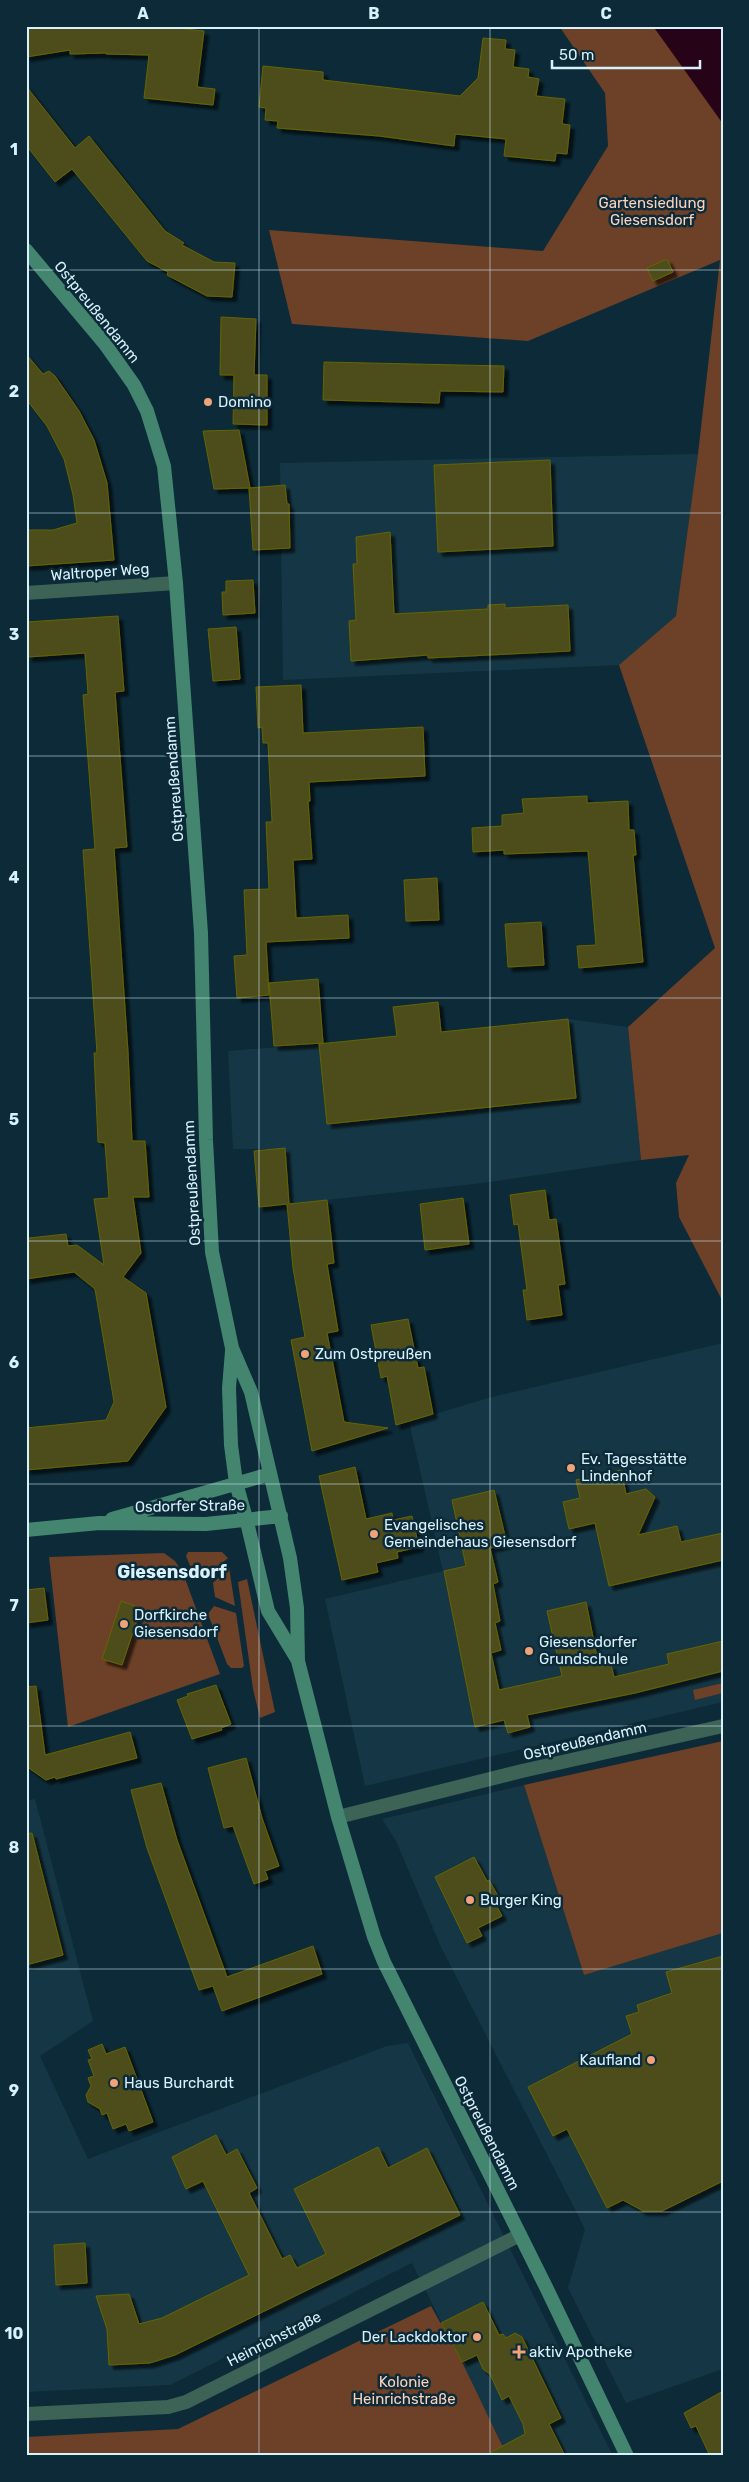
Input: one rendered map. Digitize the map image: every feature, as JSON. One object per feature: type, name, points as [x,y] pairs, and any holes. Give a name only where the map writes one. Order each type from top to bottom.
[{"type":"main road","name":"Ostpreußendamm","points":[[26,250],[105,344],[134,385],[147,411],[159,444],[167,485],[176,583],[201,933],[209,1218],[218,1287],[232,1348],[251,1392],[281,1516],[290,1558],[297,1608],[298,1661],[338,1817],[374,1937],[381,1954],[627,2456]]},
{"type":"main road","name":"Ostpreußendamm","points":[[232,1348],[229,1388],[231,1445],[236,1483],[268,1611],[298,1661]]},
{"type":"main road","name":"Osdorfer Straße","points":[[99,1523],[270,1474]]},
{"type":"main road","name":"Osdorfer Straße","points":[[26,1530],[99,1523],[206,1524],[247,1522],[281,1516]]},
{"type":"street","name":"Waltroper Weg","points":[[26,593],[176,583]]},
{"type":"street","name":"Ostpreußendamm","points":[[338,1817],[513,1774],[723,1726]]},
{"type":"street","name":"Heinrichstraße","points":[[26,2414],[168,2407],[186,2402],[520,2235]]},
{"type":"shaded area","points":[[653,26],[723,26],[723,124]]},
{"type":"shaded area","points":[[698,454],[676,616],[619,665],[283,680],[280,463]]},
{"type":"shaded area","points":[[568,1019],[628,1027],[641,1160],[483,1183],[289,1204],[285,1149],[233,1149],[228,1051],[319,1044]]},
{"type":"shaded area","name":"Giesensdorfer Grundschule","points":[[723,1343],[723,1702],[365,1786],[325,1599],[443,1571],[409,1422],[488,1398]]},
{"type":"shaded area","points":[[524,1785],[584,1975],[723,1933],[723,2369],[626,2403],[568,2288],[585,2229],[441,1947],[396,1841],[382,1819]]},
{"type":"shaded area","points":[[35,1799],[93,2021],[40,2056],[88,2159],[387,2046],[408,2043],[613,2456],[482,2456],[503,2446],[412,2263],[170,2385],[26,2392],[26,1801]]},
{"type":"green space","name":"Gartensiedlung Giesensdorf","points":[[559,26],[653,26],[723,120],[723,1302],[679,1217],[676,1183],[689,1155],[641,1160],[628,1027],[715,948],[619,665],[676,616],[698,454],[720,260],[528,341],[292,324],[269,230],[543,251],[608,146],[605,93]]},
{"type":"green space","points":[[188,1552],[222,1552],[228,1558],[207,1577],[200,1573],[193,1573],[186,1556]]},
{"type":"green space","points":[[164,1553],[175,1561],[183,1573],[220,1674],[68,1727],[49,1557]]},
{"type":"green space","points":[[229,1567],[235,1606],[215,1597],[213,1583]]},
{"type":"green space","points":[[247,1579],[275,1712],[260,1718],[253,1689],[238,1582]]},
{"type":"green space","points":[[214,1606],[236,1613],[244,1666],[242,1668],[231,1668],[227,1664],[208,1614]]},
{"type":"green space","points":[[723,1683],[723,1693],[695,1700],[693,1690]]},
{"type":"green space","points":[[723,1741],[723,1933],[584,1975],[524,1785]]},
{"type":"green space","name":"Kolonie Heinrichstraße","points":[[431,2306],[462,2362],[503,2447],[482,2456],[26,2456],[26,2437],[178,2429]]},
{"type":"building","points":[[26,26],[158,26],[204,31],[197,87],[215,89],[213,105],[144,98],[149,55],[70,54],[70,50],[26,57]]},
{"type":"building","points":[[483,38],[506,40],[505,49],[515,50],[513,67],[529,69],[528,77],[539,79],[536,96],[565,99],[562,124],[570,125],[567,154],[556,153],[555,161],[504,156],[506,139],[455,134],[454,146],[379,136],[277,128],[278,121],[265,120],[266,108],[259,107],[263,66],[323,72],[323,80],[460,96],[478,78]]},
{"type":"building","points":[[26,86],[75,148],[89,136],[165,231],[184,243],[182,245],[214,262],[235,263],[232,297],[207,296],[167,275],[168,272],[147,261],[72,169],[55,182],[26,145]]},
{"type":"building","points":[[667,259],[673,272],[653,281],[647,268]]},
{"type":"building","points":[[221,317],[256,319],[254,375],[267,375],[267,425],[233,424],[234,375],[220,375]]},
{"type":"building","points":[[26,354],[43,374],[49,371],[55,376],[79,411],[94,440],[107,483],[114,560],[26,566],[26,530],[53,530],[77,523],[73,495],[64,459],[47,426],[26,399]]},
{"type":"building","points":[[324,362],[504,366],[503,392],[440,391],[439,403],[323,400]]},
{"type":"building","points":[[239,430],[250,488],[214,489],[203,431]]},
{"type":"building","points":[[550,460],[553,546],[438,552],[434,465]]},
{"type":"building","points":[[285,485],[287,504],[289,504],[290,548],[253,550],[249,488]]},
{"type":"building","points":[[390,532],[394,614],[488,609],[488,605],[505,604],[505,608],[568,605],[570,651],[428,658],[428,655],[351,661],[349,621],[356,620],[353,564],[357,564],[356,537]]},
{"type":"building","points":[[253,580],[255,613],[223,615],[222,592],[226,592],[226,581]]},
{"type":"building","points":[[118,616],[124,691],[115,692],[127,847],[114,848],[132,1141],[145,1141],[149,1197],[133,1197],[141,1253],[123,1277],[146,1293],[166,1407],[128,1461],[26,1470],[26,1428],[106,1420],[114,1402],[95,1289],[74,1272],[26,1279],[26,1240],[29,1238],[66,1234],[68,1246],[77,1245],[104,1265],[94,1199],[109,1198],[105,1143],[98,1142],[94,1053],[97,1053],[83,850],[95,849],[83,695],[88,694],[85,653],[28,657],[26,622]]},
{"type":"building","points":[[236,627],[240,679],[213,681],[208,629]]},
{"type":"building","points":[[301,685],[303,733],[423,727],[425,776],[309,782],[310,801],[308,801],[312,859],[293,860],[296,918],[348,915],[349,938],[266,942],[269,995],[237,998],[234,956],[247,955],[244,890],[269,889],[266,822],[272,822],[268,743],[263,743],[262,727],[258,728],[256,687]]},
{"type":"building","points":[[587,796],[587,803],[628,801],[629,830],[634,830],[636,855],[633,855],[643,962],[579,968],[577,946],[596,945],[588,851],[504,854],[504,850],[473,852],[472,828],[502,826],[502,815],[524,813],[522,799]]},
{"type":"building","points":[[437,878],[439,920],[406,921],[404,880]]},
{"type":"building","points":[[541,922],[544,965],[508,967],[505,924]]},
{"type":"building","points":[[318,979],[323,1043],[274,1046],[269,983]]},
{"type":"building","points":[[438,1002],[441,1032],[568,1019],[576,1098],[327,1124],[319,1044],[397,1036],[393,1007]]},
{"type":"building","points":[[285,1148],[289,1204],[327,1200],[334,1263],[327,1264],[338,1331],[327,1333],[344,1422],[388,1428],[312,1451],[291,1340],[305,1337],[293,1268],[287,1204],[259,1207],[254,1151]]},
{"type":"building","points":[[545,1190],[549,1220],[556,1219],[565,1284],[558,1285],[562,1315],[527,1320],[523,1290],[527,1290],[518,1224],[514,1225],[510,1195]]},
{"type":"building","points":[[463,1198],[469,1244],[425,1250],[420,1204]]},
{"type":"building","points":[[408,1319],[418,1368],[424,1367],[433,1414],[396,1425],[387,1376],[381,1378],[371,1325]]},
{"type":"building","name":"Evangelisches Gemeindehaus Giesensdorf","points":[[355,1467],[366,1519],[392,1513],[393,1520],[412,1516],[419,1547],[397,1552],[398,1558],[376,1563],[378,1572],[342,1580],[319,1476]]},
{"type":"building","points":[[621,1470],[626,1494],[646,1489],[655,1497],[638,1535],[677,1526],[681,1542],[723,1533],[723,1560],[609,1586],[595,1523],[569,1529],[563,1502],[580,1498],[576,1480]]},
{"type":"building","points":[[494,1490],[507,1544],[490,1548],[498,1582],[493,1584],[500,1621],[495,1623],[501,1650],[491,1653],[499,1690],[562,1676],[547,1611],[586,1602],[599,1667],[611,1665],[614,1677],[669,1664],[667,1654],[723,1641],[723,1671],[635,1693],[527,1715],[530,1727],[508,1733],[504,1720],[475,1727],[444,1571],[466,1566],[452,1500]]},
{"type":"building","points":[[44,1588],[48,1620],[26,1623],[26,1590]]},
{"type":"building","name":"Dorfkirche Giesensdorf","points":[[121,1601],[141,1608],[122,1665],[102,1659]]},
{"type":"building","points":[[216,1685],[231,1724],[221,1728],[222,1730],[192,1739],[177,1700],[188,1696],[187,1694]]},
{"type":"building","points":[[36,1686],[45,1755],[130,1732],[137,1758],[56,1779],[55,1777],[46,1780],[33,1771],[26,1766],[26,1687]]},
{"type":"building","points":[[246,1758],[262,1818],[279,1866],[265,1871],[268,1879],[254,1884],[233,1826],[224,1828],[208,1768]]},
{"type":"building","points":[[161,1783],[177,1840],[227,1977],[313,1946],[322,1974],[222,2011],[213,1986],[199,1990],[147,1848],[131,1790]]},
{"type":"building","points":[[32,1833],[63,1955],[26,1965],[26,1834]]},
{"type":"building","name":"Burger King","points":[[474,1857],[487,1881],[489,1880],[498,1896],[493,1899],[502,1916],[478,1928],[482,1936],[467,1943],[435,1877]]},
{"type":"building","name":"Kaufland","points":[[723,1956],[723,2181],[662,2211],[643,2211],[623,2200],[607,2208],[567,2129],[553,2136],[528,2087],[632,2034],[626,2016],[639,2012],[637,2005],[672,1993],[666,1972]]},
{"type":"building","name":"Haus Burchardt","points":[[102,2044],[106,2054],[125,2047],[153,2122],[129,2131],[126,2124],[113,2129],[107,2113],[102,2115],[100,2109],[88,2102],[86,2095],[91,2086],[88,2078],[94,2076],[88,2060],[92,2059],[88,2050]]},
{"type":"building","points":[[216,2135],[226,2155],[237,2149],[257,2188],[249,2193],[282,2259],[290,2255],[297,2268],[326,2254],[294,2189],[378,2147],[388,2168],[427,2148],[460,2215],[175,2355],[150,2363],[109,2365],[107,2329],[96,2296],[129,2294],[139,2324],[162,2318],[249,2275],[203,2181],[186,2189],[172,2157]]},
{"type":"building","points":[[85,2243],[87,2283],[56,2285],[54,2245]]},
{"type":"building","points":[[483,2302],[499,2335],[503,2334],[506,2338],[515,2333],[522,2337],[561,2418],[549,2424],[565,2456],[484,2456],[525,2434],[523,2424],[509,2396],[502,2400],[490,2374],[483,2369],[477,2355],[462,2362],[441,2323]]},
{"type":"building","points":[[723,2391],[723,2456],[710,2456],[696,2426],[691,2428],[684,2413]]},
{"type":"place","name":"Domino","points":[[208,402]]},
{"type":"place","name":"Zum Ostpreußen","points":[[305,1354]]},
{"type":"place","name":"Ev. Tagesstätte Lindenhof","points":[[571,1468]]},
{"type":"place","name":"Evangelisches Gemeindehaus Giesensdorf","points":[[374,1534]]},
{"type":"place","name":"Dorfkirche Giesensdorf","points":[[124,1624]]},
{"type":"place","name":"Giesensdorfer Grundschule","points":[[529,1651]]},
{"type":"place","name":"Burger King","points":[[470,1900]]},
{"type":"place","name":"Kaufland","points":[[651,2060]]},
{"type":"place","name":"Haus Burchardt","points":[[114,2083]]},
{"type":"place","name":"Der Lackdoktor","points":[[477,2337]]},
{"type":"place","name":"aktiv Apotheke","points":[[519,2352]]},
{"type":"district","name":"Giesensdorf","points":[[172,1572]]}]
